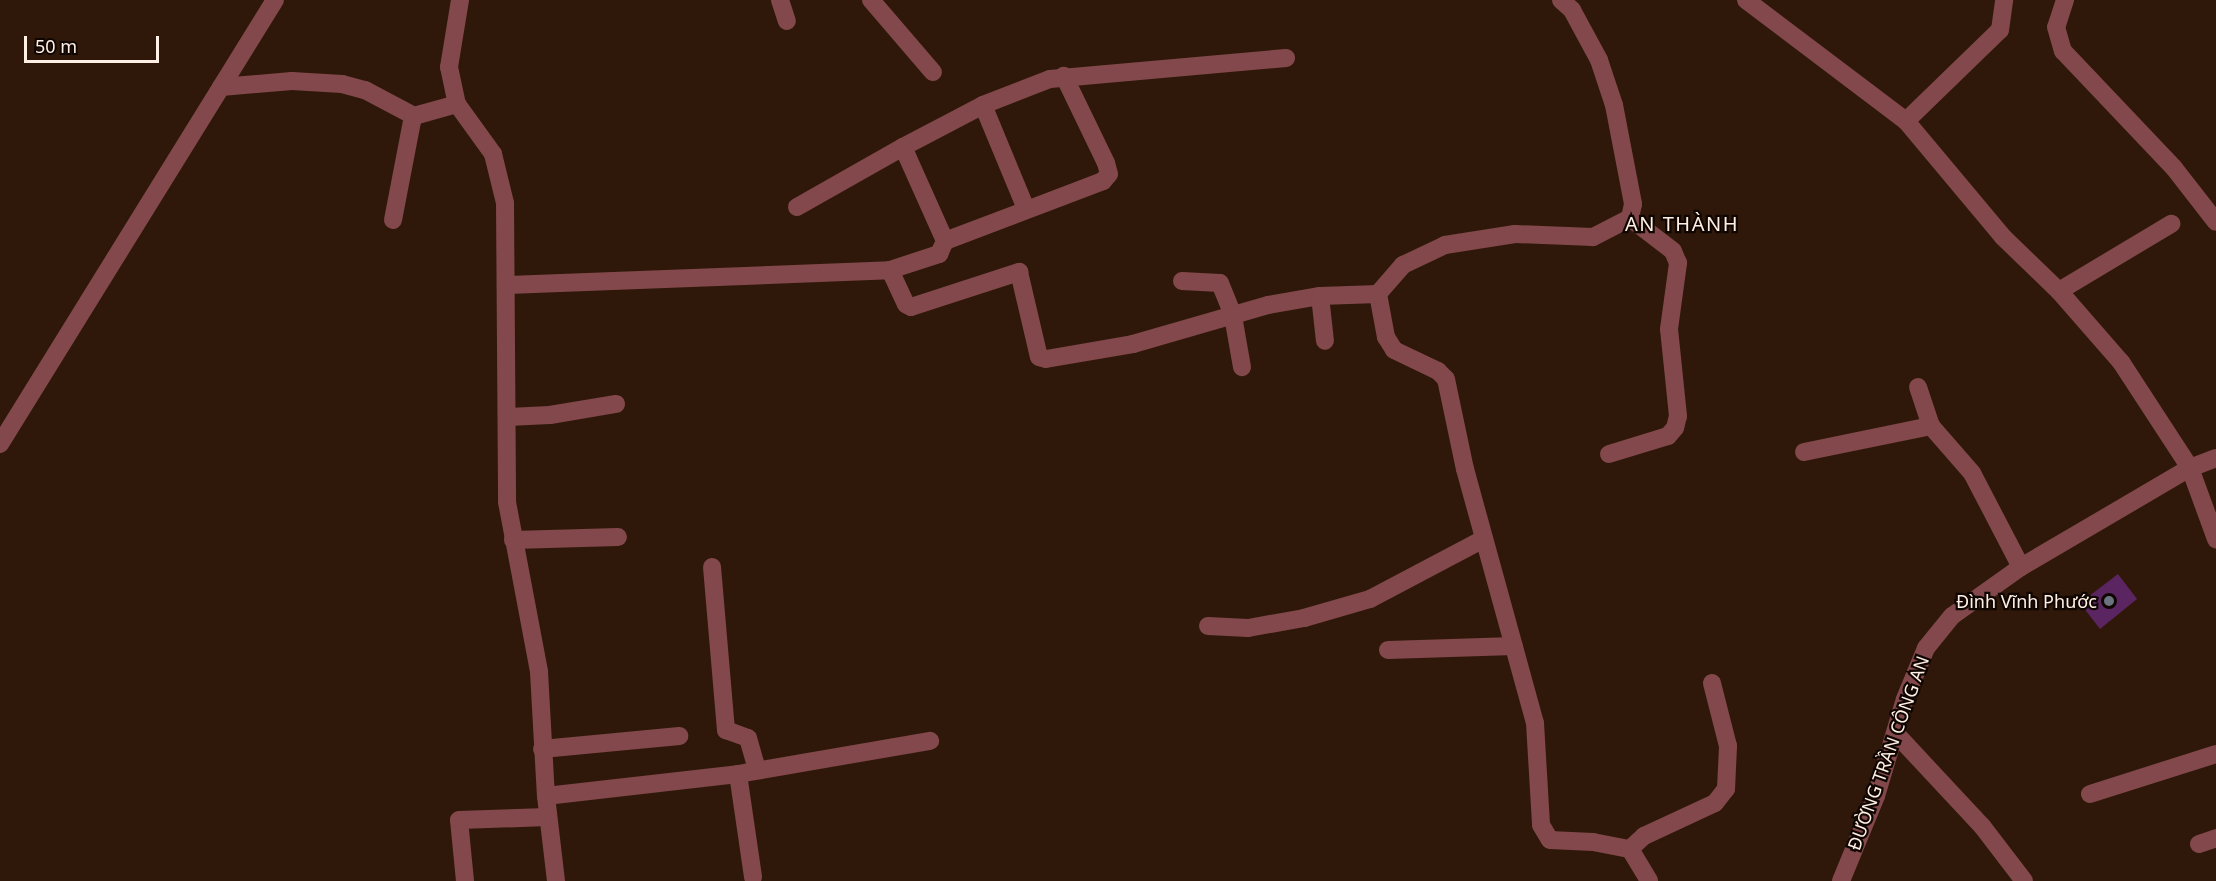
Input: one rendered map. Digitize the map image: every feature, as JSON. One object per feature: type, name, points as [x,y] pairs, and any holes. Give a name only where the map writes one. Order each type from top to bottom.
[{"type":"street","points":[[0,444],[275,0]]},
{"type":"street","points":[[460,0],[449,67],[457,104],[493,154],[504,203],[508,285],[507,502],[539,672],[542,749],[556,881]]},
{"type":"street","points":[[780,0],[787,21]]},
{"type":"street","points":[[872,0],[933,72]]},
{"type":"street","points":[[1561,0],[1572,10],[1599,60],[1614,105],[1631,193],[1630,218]]},
{"type":"street","points":[[1746,0],[1906,121],[2003,237],[2059,291],[2121,362],[2190,468],[2216,539]]},
{"type":"street","points":[[1906,121],[2000,30],[2004,0]]},
{"type":"street","points":[[2065,0],[2056,27],[2063,51],[2174,168],[2216,222]]},
{"type":"street","points":[[796,207],[983,105],[1064,76],[1286,58]]},
{"type":"street","points":[[508,285],[890,270],[939,254],[945,241],[1103,181],[1108,174],[1064,76]]},
{"type":"street","points":[[221,87],[292,81],[342,84],[373,94],[414,116],[457,104]]},
{"type":"street","points":[[983,105],[1026,210]]},
{"type":"street","points":[[393,220],[414,116]]},
{"type":"street","points":[[903,147],[945,241]]},
{"type":"street","points":[[890,270],[906,304],[911,307],[1018,272],[1042,359],[1133,344],[1233,316],[1320,296],[1378,294],[1402,265],[1445,245],[1515,234],[1593,237],[1630,218]]},
{"type":"street","points":[[1609,454],[1668,436],[1676,428],[1677,416],[1669,329],[1678,263],[1673,251],[1630,218]]},
{"type":"street","points":[[2059,291],[2171,224]]},
{"type":"street","points":[[1182,281],[1220,283],[1233,316],[1242,367]]},
{"type":"street","points":[[1378,294],[1386,337],[1394,350],[1438,371],[1446,379],[1484,539],[1536,723],[1541,825],[1550,840],[1593,842],[1630,849],[1649,881]]},
{"type":"street","points":[[1320,296],[1325,341]]},
{"type":"street","points":[[1918,387],[1931,426],[1972,472],[2021,567]]},
{"type":"street","points":[[507,417],[550,416],[616,404]]},
{"type":"street","points":[[1804,452],[1931,426]]},
{"type":"street","name":"ĐƯỜNG TRẦN CÔNG AN","points":[[1841,881],[1897,735],[1905,699],[1926,648],[1952,616],[2021,567],[2190,468],[2216,458]]},
{"type":"street","points":[[513,540],[618,537]]},
{"type":"street","points":[[1208,626],[1248,628],[1304,618],[1370,599],[1484,539]]},
{"type":"street","points":[[712,567],[726,730],[748,738],[757,770]]},
{"type":"street","points":[[1388,650],[1514,646]]},
{"type":"street","points":[[1630,849],[1644,836],[1715,803],[1726,789],[1728,746],[1712,683]]},
{"type":"street","points":[[1897,735],[1982,826],[2024,881]]},
{"type":"street","points":[[542,749],[679,736]]},
{"type":"street","points":[[546,796],[738,774],[930,741]]},
{"type":"street","points":[[2090,794],[2216,754]]},
{"type":"street","points":[[738,774],[753,877]]},
{"type":"street","points":[[465,881],[459,820],[548,817]]},
{"type":"building","name":"Đình Vĩnh Phước","points":[[2118,574],[2137,599],[2100,629],[2080,603]]},
{"type":"place","name":"Đình Vĩnh Phước","points":[[2109,601]]},
{"type":"district","name":"AN THÀNH","points":[[1682,223]]}]
